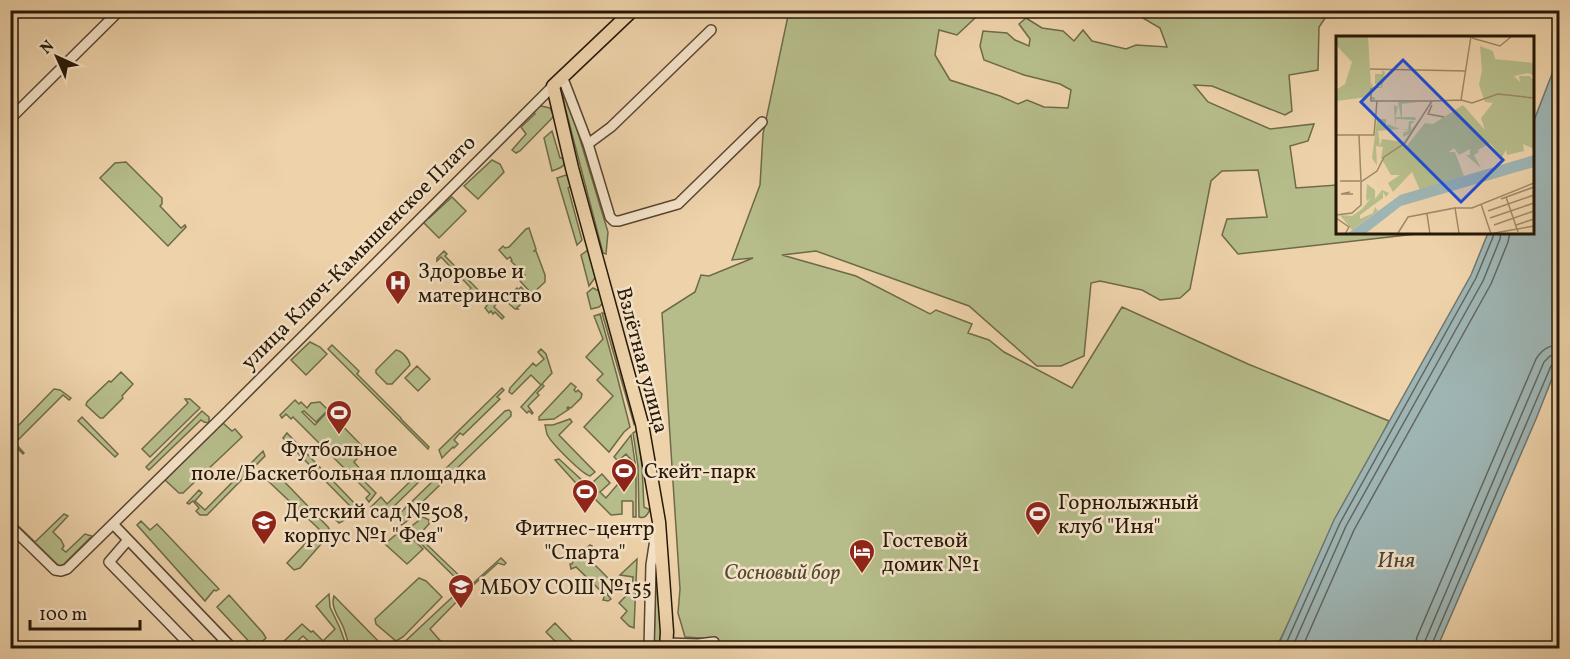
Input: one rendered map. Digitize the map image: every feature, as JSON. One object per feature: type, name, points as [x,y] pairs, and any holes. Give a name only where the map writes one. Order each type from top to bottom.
[{"type":"main road","name":"улица Ключ-Камышенское Плато","points":[[553,86],[633,10]]},
{"type":"main road","name":"Взлётная улица","points":[[553,86],[558,113],[642,424],[659,522],[666,646]]},
{"type":"street","points":[[10,119],[120,10]]},
{"type":"street","points":[[588,144],[611,127],[711,30]]},
{"type":"street","points":[[562,76],[588,144],[610,217],[614,221],[678,204],[762,122]]},
{"type":"street","name":"улица Ключ-Камышенское Плато","points":[[10,526],[58,572],[67,569],[553,86]]},
{"type":"street","points":[[534,103],[548,102],[558,113]]},
{"type":"street","points":[[649,648],[651,565],[659,522]]},
{"type":"street","points":[[113,524],[232,648]]},
{"type":"street","points":[[128,540],[109,562],[193,648]]},
{"type":"street","points":[[666,646],[714,642]]},
{"type":"green space","name":"Сосновый бор","points":[[789,11],[979,11],[957,35],[939,30],[935,55],[950,80],[1018,104],[1027,100],[1044,107],[1068,108],[1071,90],[1060,84],[1024,75],[984,60],[980,46],[983,31],[1007,33],[1015,40],[1029,46],[1030,39],[1019,24],[1026,18],[1042,28],[1063,31],[1074,41],[1083,30],[1092,41],[1126,49],[1136,45],[1167,47],[1160,28],[1131,11],[1330,11],[1319,27],[1318,70],[1289,75],[1292,111],[1285,115],[1212,86],[1194,85],[1208,102],[1270,129],[1314,124],[1308,141],[1290,146],[1296,188],[1336,185],[1336,234],[1416,234],[1238,254],[1222,235],[1227,219],[1267,217],[1258,170],[1222,171],[1211,181],[1190,289],[1180,298],[1160,300],[1142,290],[1100,281],[1091,283],[1084,356],[1061,366],[1037,366],[969,306],[816,251],[782,255],[856,276],[930,314],[936,310],[972,324],[968,333],[989,340],[1004,352],[1072,388],[1122,307],[1248,364],[1389,421],[1276,648],[705,648],[713,647],[715,639],[685,637],[678,613],[680,589],[662,313],[695,292],[701,275],[709,276],[753,258],[732,260],[760,185],[763,134]]},
{"type":"green space","points":[[566,93],[608,232],[606,254],[603,253],[564,103],[563,95]]},
{"type":"green space","points":[[541,106],[550,108],[554,116],[516,153],[512,150],[526,134],[521,127],[535,114],[533,111]]},
{"type":"green space","points":[[552,131],[560,158],[565,158],[565,163],[562,167],[552,171],[544,138]]},
{"type":"green space","points":[[492,160],[500,164],[504,172],[478,199],[464,186]]},
{"type":"green space","points":[[126,162],[162,198],[160,206],[181,228],[185,225],[186,227],[168,246],[100,178],[115,163]]},
{"type":"green space","points":[[566,175],[570,177],[573,186],[568,188],[582,240],[577,245],[557,178]]},
{"type":"green space","points":[[452,197],[466,211],[439,238],[422,221],[429,218]]},
{"type":"green space","points":[[529,228],[536,249],[534,251],[536,251],[545,275],[545,282],[532,294],[520,281],[525,275],[510,257],[507,259],[499,250],[503,246],[509,247]]},
{"type":"green space","points":[[588,250],[595,256],[590,259],[594,270],[600,271],[589,286],[581,255]]},
{"type":"green space","points":[[444,251],[447,254],[445,256],[488,300],[491,297],[496,304],[494,307],[504,317],[502,319],[495,312],[489,313],[485,308],[488,304],[481,297],[477,300],[468,292],[471,288],[441,257],[437,261]]},
{"type":"green space","points":[[521,287],[529,296],[518,309],[515,309],[507,302],[507,299],[517,288],[518,290]]},
{"type":"green space","points":[[593,288],[601,292],[604,302],[599,307],[591,309],[587,293]]},
{"type":"green space","points":[[602,313],[607,314],[637,418],[634,424]]},
{"type":"green space","points":[[600,314],[630,427],[609,452],[584,427],[613,396],[597,380],[603,374],[586,357],[603,339],[594,316]]},
{"type":"green space","points":[[310,342],[327,354],[306,375],[291,360]]},
{"type":"green space","points":[[332,345],[359,371],[357,374],[429,447],[428,449],[328,349]]},
{"type":"green space","points":[[541,349],[546,354],[552,373],[542,384],[544,386],[537,393],[539,395],[528,406],[532,414],[529,411],[527,413],[521,407],[541,385],[531,375],[512,394],[509,392],[533,363],[536,366],[544,359],[538,352]]},
{"type":"green space","points":[[396,350],[405,356],[410,365],[392,384],[387,384],[376,373],[376,370]]},
{"type":"green space","points":[[417,366],[430,379],[418,391],[405,378]]},
{"type":"green space","points":[[121,372],[133,384],[122,396],[123,398],[103,418],[100,418],[86,405],[87,402]]},
{"type":"green space","points":[[571,383],[576,387],[574,390],[576,392],[578,390],[582,394],[581,398],[554,419],[539,420],[539,417]]},
{"type":"green space","points":[[502,388],[504,390],[497,397],[500,399],[463,435],[460,433],[454,440],[458,444],[442,458],[439,450]]},
{"type":"green space","points":[[54,389],[60,390],[71,398],[69,400],[63,395],[15,443],[23,454],[14,445],[11,448],[11,433]]},
{"type":"green space","points":[[185,399],[190,399],[200,408],[150,457],[142,449],[188,403]]},
{"type":"green space","points":[[295,400],[307,408],[311,403],[320,402],[328,410],[316,422],[304,411],[302,412],[315,425],[328,411],[363,447],[365,450],[354,462],[362,471],[359,476],[376,493],[369,502],[366,498],[370,494],[293,417],[291,419],[286,414],[282,418],[280,415]]},
{"type":"green space","points":[[509,410],[511,416],[411,513],[413,516],[402,525],[396,518],[398,515],[505,411]]},
{"type":"green space","points":[[202,411],[209,417],[209,423],[201,420],[149,470],[146,467]]},
{"type":"green space","points":[[82,417],[118,454],[115,457],[78,421]]},
{"type":"green space","points":[[570,419],[572,422],[559,435],[595,472],[590,476],[580,470],[547,434],[545,425],[553,425]]},
{"type":"green space","points":[[223,423],[232,431],[235,429],[242,437],[183,493],[179,493],[165,480]]},
{"type":"green space","points":[[638,430],[644,437],[639,441],[644,507],[650,510],[643,517],[639,517],[638,466],[633,433]]},
{"type":"green space","points":[[287,433],[358,507],[343,521],[339,523],[333,517],[337,514],[341,518],[351,507],[283,438]]},
{"type":"green space","points":[[631,435],[636,469],[636,517],[633,517],[632,501],[622,501],[622,514],[611,515],[590,494],[584,492],[555,460],[559,459],[584,482],[593,482],[602,474],[610,483],[600,492],[606,498],[635,464],[626,454],[618,461],[614,457]]},
{"type":"green space","points":[[263,451],[265,456],[207,515],[200,515],[196,511],[199,508],[193,501],[187,503],[199,490],[202,493],[195,501],[205,510]]},
{"type":"green space","points":[[422,470],[426,475],[384,516],[380,516],[371,507],[381,497],[387,504]]},
{"type":"green space","points":[[274,472],[330,531],[300,568],[294,570],[287,563],[319,529],[267,480]]},
{"type":"green space","points":[[64,514],[68,516],[53,532],[61,540],[64,546],[62,549],[66,552],[85,534],[92,536],[62,566],[59,566],[10,518],[35,542]]},
{"type":"green space","points":[[423,517],[429,520],[429,524],[418,536],[470,586],[501,558],[506,563],[504,565],[498,563],[469,589],[466,588],[407,530]]},
{"type":"green space","points":[[141,521],[150,530],[157,524],[219,589],[214,590],[205,601],[137,525]]},
{"type":"green space","points":[[400,531],[403,533],[405,531],[423,549],[407,564],[385,544]]},
{"type":"green space","points":[[590,545],[592,546],[590,560],[614,584],[617,581],[620,589],[615,586],[607,594],[611,599],[608,601],[603,600],[605,595],[576,567],[571,569],[570,564]]},
{"type":"green space","points":[[637,559],[634,628],[621,618],[627,611],[619,603],[632,590],[633,577],[620,575]]},
{"type":"green space","points":[[656,565],[662,628],[661,642],[654,641],[656,572],[651,568]]},
{"type":"green space","points":[[419,578],[426,581],[442,597],[403,637],[396,641],[376,624],[375,619]]},
{"type":"green space","points":[[462,588],[466,592],[430,629],[444,645],[441,648],[398,648]]},
{"type":"green space","points":[[329,594],[330,607],[347,648],[316,648],[303,636],[290,648],[281,644],[302,624],[323,641],[335,629],[316,606]]},
{"type":"green space","points":[[229,595],[266,638],[255,648],[217,607]]},
{"type":"green space","points":[[334,596],[385,648],[350,648],[334,609]]},
{"type":"green space","points":[[555,623],[574,643],[569,648],[562,648],[546,632]]},
{"type":"water","name":"Иня","points":[[1559,56],[1559,361],[1437,648],[1277,648],[1334,520],[1471,275],[1488,234],[1534,234],[1534,120]]},
{"type":"place","name":"Здоровье и материнство","points":[[398,306]]},
{"type":"place","name":"Футбольное поле/Баскетбольная площадка","points":[[339,436]]},
{"type":"place","name":"Скейт-парк","points":[[624,494]]},
{"type":"place","name":"Фитнес-центр \"Спарта\"","points":[[585,515]]},
{"type":"place","name":"Горнолыжный клуб \"Иня\"","points":[[1038,537]]},
{"type":"place","name":"Детский сад №508, корпус №1 \"Фея\"","points":[[264,546]]},
{"type":"place","name":"Гостевой домик №1","points":[[862,575]]},
{"type":"place","name":"МБОУ СОШ №155","points":[[461,610]]}]
